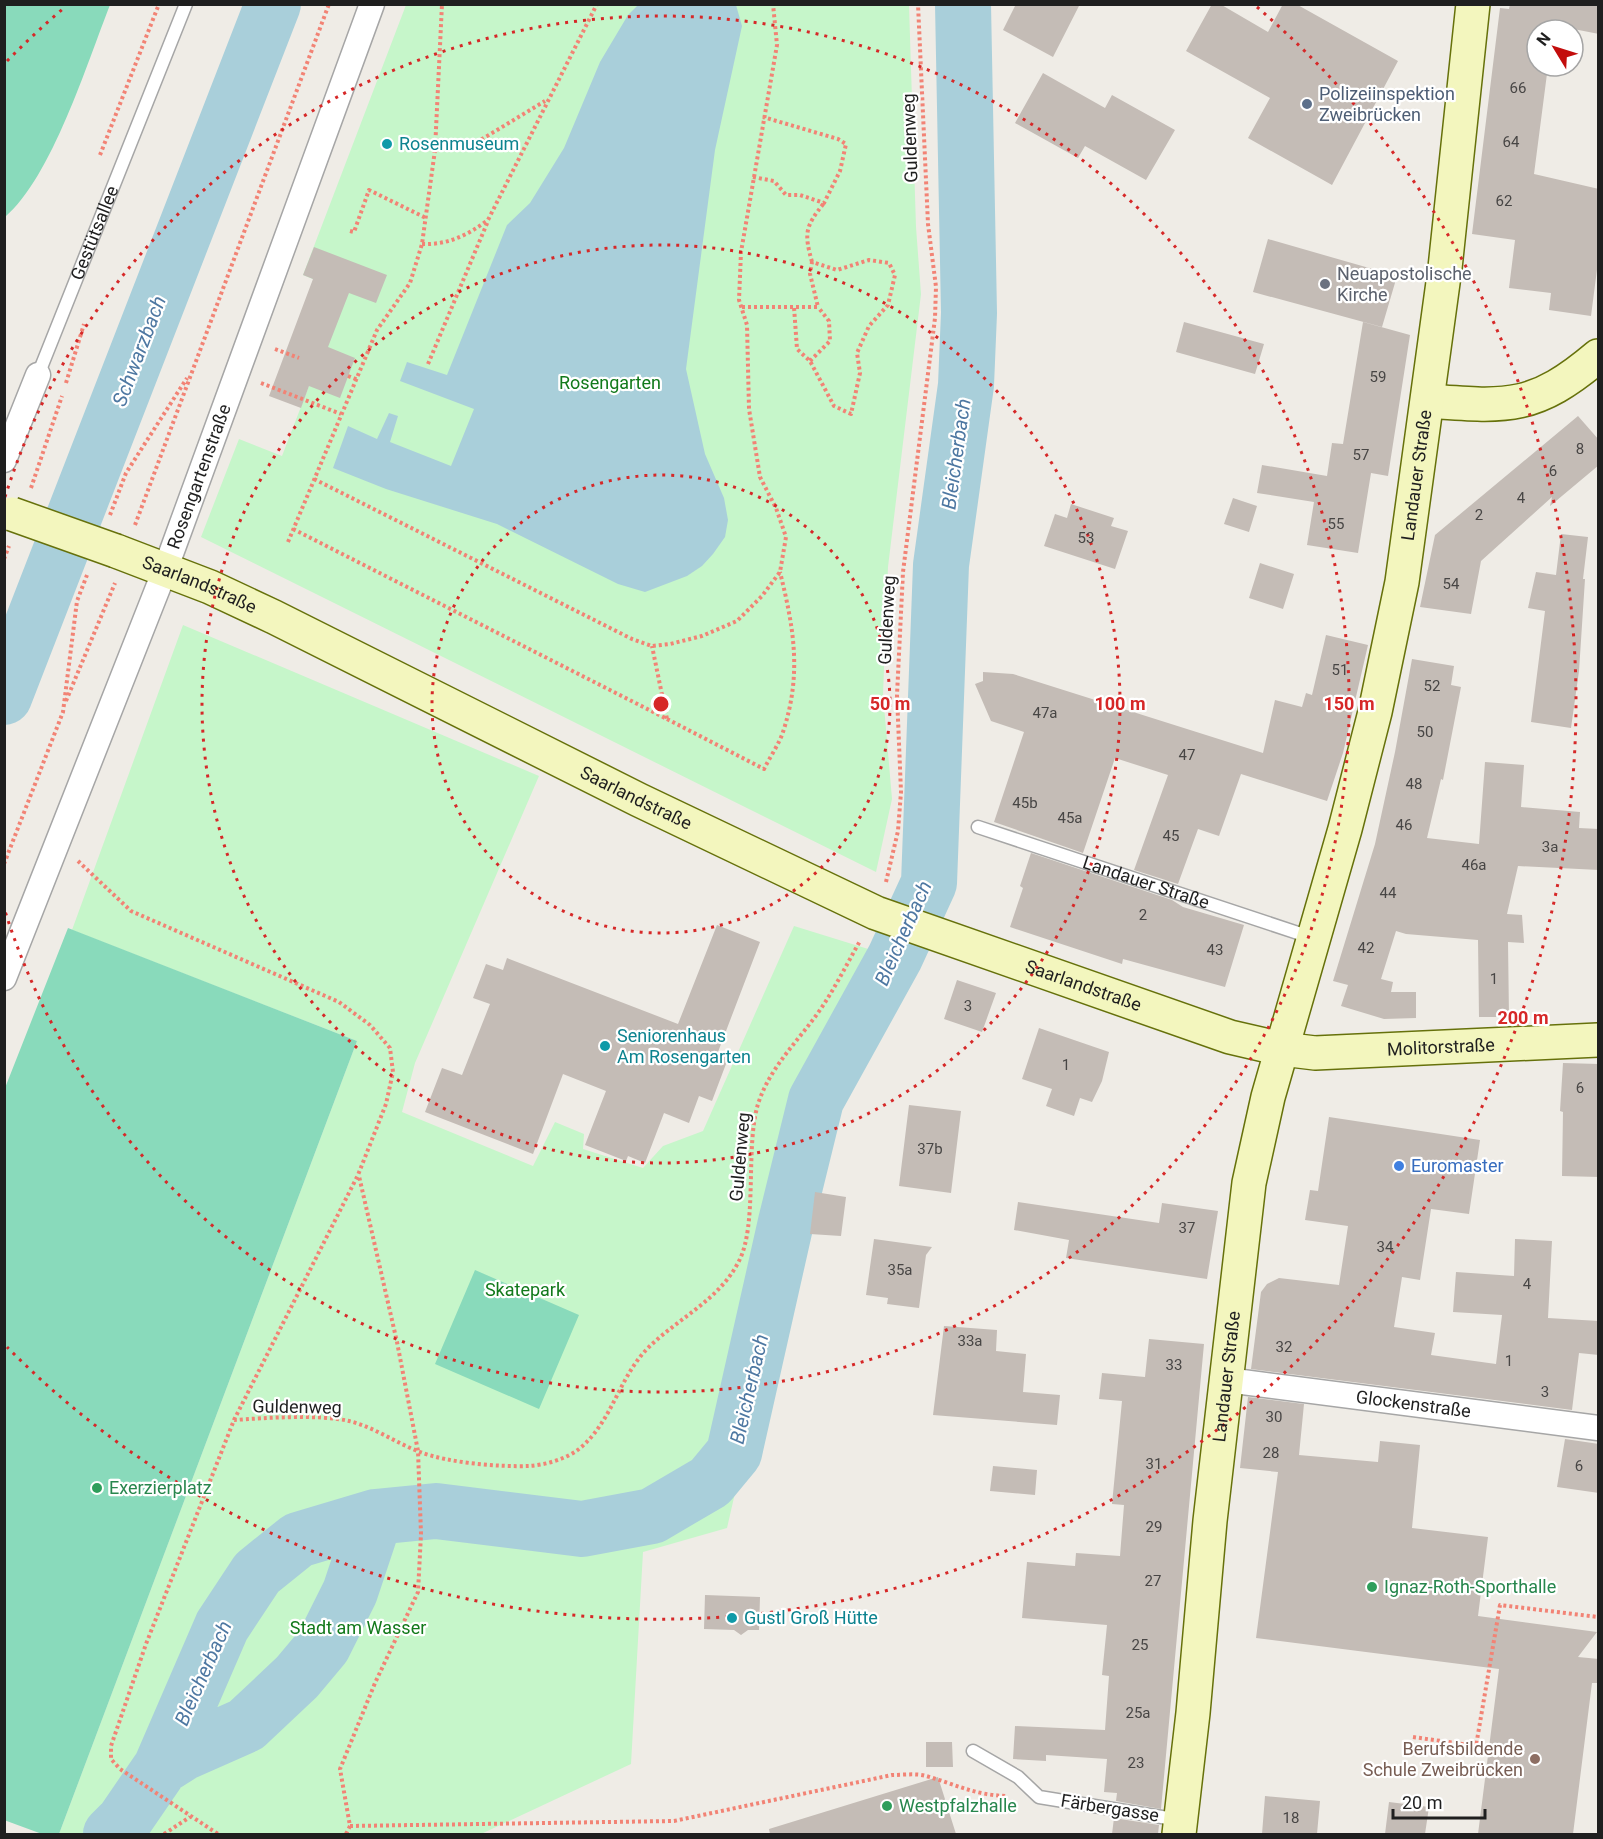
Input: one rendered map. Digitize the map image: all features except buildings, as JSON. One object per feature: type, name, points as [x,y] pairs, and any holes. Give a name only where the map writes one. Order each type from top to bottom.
[{"type":"main road","name":"Landauer Straße","points":[[1181,1830],[1210,1521],[1249,1183],[1282,1049],[1345,829],[1377,701],[1402,582],[1445,268],[1473,4]]},
{"type":"main road","points":[[1428,401],[1481,405],[1514,403],[1540,396],[1571,379],[1599,356]]},
{"type":"main road","name":"Saarlandstraße","points":[[8,513],[165,570],[274,617],[639,800],[885,916],[1230,1037],[1282,1049]]},
{"type":"main road","name":"Molitorstraße","points":[[1282,1049],[1315,1053],[1356,1053],[1599,1040]]},
{"type":"street","name":"Rosengartenstraße","points":[[4,978],[165,570],[372,4]]},
{"type":"street","name":"Gestütsallee","points":[[4,460],[38,375]]},
{"type":"street","name":"Glockenstraße","points":[[1227,1380],[1599,1428]]},
{"type":"lane","name":"Gestütsallee","points":[[38,375],[186,4]]},
{"type":"lane","name":"Landauer Straße","points":[[978,827],[1313,938]]},
{"type":"lane","points":[[973,1751],[1018,1777],[1039,1797]]},
{"type":"lane","name":"Färbergasse","points":[[1039,1797],[1181,1830]]},
{"type":"path","points":[[4,864],[329,4]]},
{"type":"path","points":[[288,542],[378,330],[410,283],[422,244],[435,150],[442,4]]},
{"type":"path","points":[[428,364],[488,220],[597,4]]},
{"type":"path","points":[[293,529],[764,769],[783,733],[796,658],[793,627],[780,572],[786,537],[776,508],[760,477],[749,409],[747,325],[739,300],[741,252],[777,45],[773,4]]},
{"type":"path","name":"Guldenweg","points":[[190,1817],[120,1769],[111,1759],[111,1746],[146,1644],[234,1420],[276,1418],[348,1421],[437,1458],[530,1466],[554,1461],[577,1450],[601,1428],[631,1370],[646,1350],[715,1294],[729,1278],[741,1258],[748,1219],[749,1182],[758,1105],[778,1062],[824,1005],[885,916],[898,831],[901,792],[897,695],[903,572],[935,318],[936,287],[928,224],[918,4]]},
{"type":"path","points":[[435,150],[474,144],[547,100]]},
{"type":"path","points":[[764,117],[838,139],[846,144],[840,171],[824,203],[811,220],[805,237],[812,262],[810,274],[818,307],[829,321],[830,341],[810,361]]},
{"type":"path","points":[[753,177],[774,181],[786,195],[800,195],[824,203]]},
{"type":"path","points":[[350,231],[354,232],[369,190],[426,218]]},
{"type":"path","points":[[422,244],[440,245],[472,232],[488,220]]},
{"type":"path","points":[[794,307],[797,349],[810,361],[834,406],[851,414],[860,373],[857,352],[869,326],[888,305],[895,275],[889,263],[869,260],[837,270],[812,262]]},
{"type":"path","points":[[742,307],[818,307]]},
{"type":"path","points":[[236,375],[341,414]]},
{"type":"path","points":[[348,376],[358,380]]},
{"type":"path","points":[[314,479],[632,639],[652,646],[702,636],[737,621],[780,572]]},
{"type":"path","points":[[652,646],[667,720]]},
{"type":"path","points":[[58,841],[131,912],[339,1002],[370,1025],[390,1048],[393,1072],[386,1104],[358,1175],[234,1420]]},
{"type":"path","points":[[346,1834],[350,1826],[340,1769],[375,1683],[418,1592],[421,1534],[418,1451],[397,1342],[358,1175]]},
{"type":"path","points":[[1413,1737],[1476,1746],[1500,1605],[1599,1617]]},
{"type":"path","points":[[350,1826],[674,1821],[892,1775],[924,1775],[957,1788],[988,1796],[1039,1797]]},
{"type":"path","points":[[164,1834],[190,1817],[218,1834]]},
{"type":"green space","points":[[5,4],[110,5],[53,148],[22,199],[5,217]]},
{"type":"green space","name":"Rosengarten","points":[[406,5],[909,5],[916,227],[921,294],[888,567],[883,694],[892,799],[876,872],[201,537],[239,439],[282,456],[309,386],[291,379],[327,285],[303,275]]},
{"type":"green space","points":[[183,625],[539,776],[415,1063],[402,1112],[533,1166],[555,1122],[584,1134],[583,1149],[643,1168],[663,1146],[703,1131],[794,926],[907,961],[843,1070],[813,1154],[727,1528],[643,1552],[631,1764],[481,1834],[59,1834],[357,1041],[72,930]]},
{"type":"green space","name":"Exerzierplatz","points":[[68,928],[357,1041],[59,1834],[42,1834],[4,1820],[5,1088]]},
{"type":"green space","points":[[475,1270],[579,1315],[539,1409],[435,1364]]},
{"type":"water","points":[[638,5],[736,5],[742,26],[715,150],[686,369],[705,454],[724,498],[728,520],[725,537],[702,566],[687,576],[645,592],[618,584],[497,524],[386,489],[333,468],[348,426],[377,439],[389,413],[398,416],[390,442],[451,466],[474,409],[400,381],[407,362],[447,375],[507,225],[530,203],[564,148],[600,62],[628,15]]},
{"type":"waterway","name":"Schwarzbach","points":[[4,697],[273,4]]},
{"type":"waterway","name":"Bleicherbach","points":[[111,1834],[124,1821],[161,1767],[183,1753],[246,1725],[297,1677],[323,1646],[350,1592],[375,1517],[436,1511],[582,1529],[652,1516],[710,1482],[734,1453],[816,1100],[895,957],[929,883],[941,565],[966,385],[969,313],[963,4]]},
{"type":"waterway","name":"Bleicherbach","points":[[161,1767],[222,1626],[257,1573],[298,1540],[375,1517]]},
{"type":"place","name":"Polizeiinspektion Zweibrücken","points":[[1307,104]]},
{"type":"place","name":"Rosenmuseum","points":[[387,144]]},
{"type":"place","name":"Neuapostolische Kirche","points":[[1325,284]]},
{"type":"place","name":"Seniorenhaus Am Rosengarten","points":[[605,1046]]},
{"type":"place","name":"Euromaster","points":[[1399,1166]]},
{"type":"place","name":"Exerzierplatz","points":[[97,1488]]},
{"type":"place","name":"Ignaz-Roth-Sporthalle","points":[[1372,1587]]},
{"type":"place","name":"Gustl Groß Hütte","points":[[732,1618]]},
{"type":"place","name":"Berufsbildende Schule Zweibrücken","points":[[1535,1759]]},
{"type":"place","name":"Westpfalzhalle","points":[[887,1806]]},
{"type":"park label","name":"Skatepark","points":[[525,1290]]},
{"type":"park label","name":"Stadt am Wasser","points":[[358,1628]]}]
